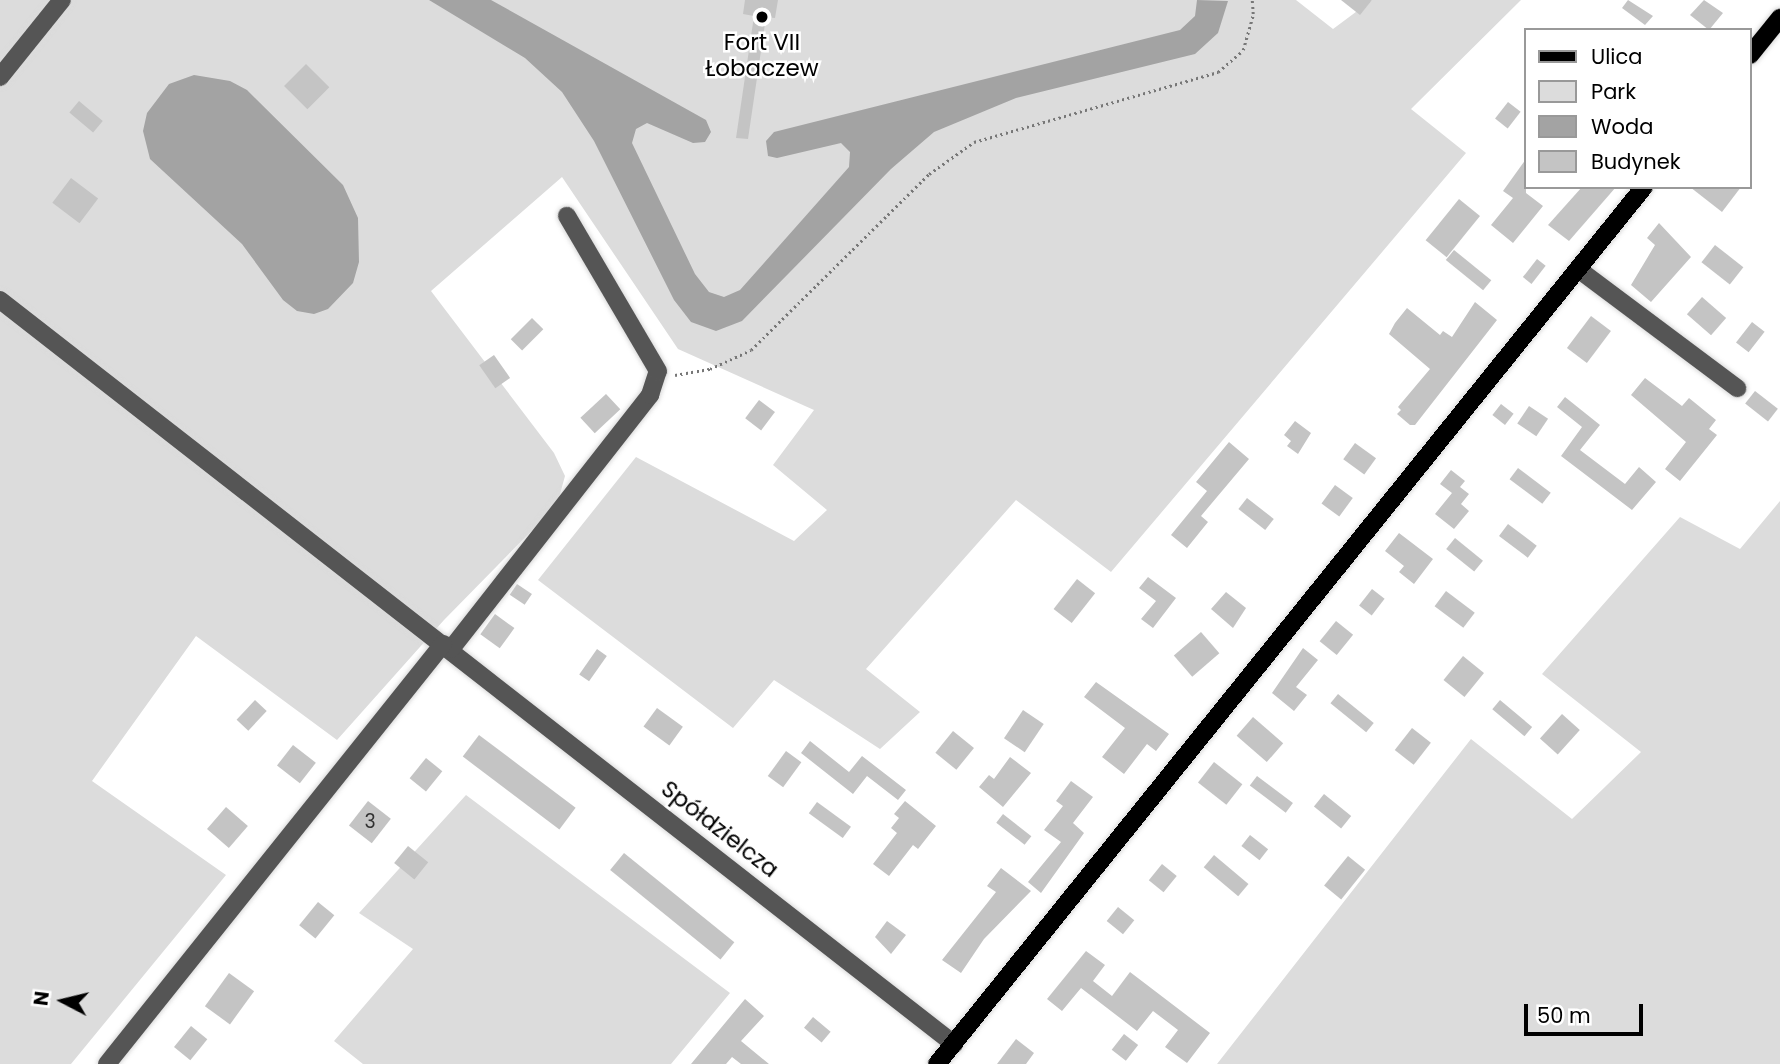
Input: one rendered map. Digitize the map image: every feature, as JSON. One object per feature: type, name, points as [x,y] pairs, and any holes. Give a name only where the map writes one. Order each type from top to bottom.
[{"type":"main road","points":[[1752,53],[1780,18]]},
{"type":"main road","points":[[937,1064],[1642,189]]},
{"type":"street","points":[[0,77],[62,0]]},
{"type":"street","points":[[107,1064],[450,648],[650,395],[657,371],[568,216]]},
{"type":"street","points":[[1578,269],[1737,388]]},
{"type":"street","name":"Spółdzielcza","points":[[0,300],[450,648],[954,1044]]},
{"type":"path","points":[[655,379],[710,369],[751,350],[929,174],[974,142],[1218,72],[1243,50],[1252,0]]},
{"type":"green space","points":[[0,0],[1296,0],[1333,29],[1372,0],[1521,0],[1411,109],[1466,153],[1111,572],[1016,500],[866,669],[920,712],[880,749],[774,680],[733,728],[538,580],[636,457],[794,541],[827,510],[773,465],[814,410],[678,349],[562,177],[431,291],[554,453],[565,476],[557,505],[444,620],[337,740],[196,636],[92,781],[226,875],[71,1064],[0,1064]]},
{"type":"green space","points":[[1780,501],[1780,1064],[1217,1064],[1471,739],[1572,819],[1641,752],[1542,674],[1680,517],[1740,549]]},
{"type":"green space","points":[[466,795],[730,993],[671,1064],[363,1064],[334,1041],[413,949],[359,913]]},
{"type":"water","points":[[429,0],[491,0],[706,120],[711,132],[705,142],[693,143],[647,123],[636,129],[632,143],[695,274],[709,292],[724,297],[740,290],[849,167],[850,152],[841,143],[777,158],[768,156],[766,141],[774,132],[1180,30],[1195,16],[1197,0],[1228,1],[1218,33],[1195,54],[1016,98],[934,132],[891,169],[742,321],[716,331],[691,322],[674,300],[594,141],[562,92],[525,58]]},
{"type":"water","points":[[194,75],[230,81],[247,90],[343,185],[358,218],[359,262],[353,283],[328,309],[314,314],[297,311],[283,300],[242,244],[150,159],[143,131],[147,113],[169,84]]},
{"type":"building","points":[[745,0],[778,0],[775,18],[766,17],[748,139],[736,138],[754,16],[743,14]]},
{"type":"building","points":[[1341,0],[1372,0],[1360,15]]},
{"type":"building","points":[[1628,0],[1653,16],[1645,25],[1622,8]]},
{"type":"building","points":[[1704,0],[1723,13],[1711,28],[1706,28],[1690,15]]},
{"type":"building","points":[[306,64],[329,87],[307,109],[284,86]]},
{"type":"building","points":[[79,101],[103,121],[93,132],[69,112]]},
{"type":"building","points":[[1508,102],[1521,112],[1508,128],[1495,119]]},
{"type":"building","points":[[1524,162],[1524,189],[1543,206],[1513,243],[1491,225],[1513,198],[1503,191]]},
{"type":"building","points":[[71,178],[98,198],[79,223],[52,203]]},
{"type":"building","points":[[1580,189],[1614,189],[1569,241],[1548,225]]},
{"type":"building","points":[[1693,189],[1739,189],[1722,212]]},
{"type":"building","points":[[1459,199],[1480,216],[1447,257],[1426,240]]},
{"type":"building","points":[[1659,223],[1691,257],[1651,302],[1631,285],[1655,245],[1647,238]]},
{"type":"building","points":[[1715,245],[1743,267],[1730,285],[1701,262]]},
{"type":"building","points":[[1454,250],[1491,280],[1483,290],[1446,260]]},
{"type":"building","points":[[1537,259],[1546,266],[1532,284],[1523,277]]},
{"type":"building","points":[[1702,297],[1726,318],[1711,335],[1687,314]]},
{"type":"building","points":[[1475,302],[1497,320],[1415,425],[1410,425],[1397,414],[1401,410],[1398,407],[1430,369],[1389,334],[1407,308],[1440,335],[1443,331],[1452,337]]},
{"type":"building","points":[[1591,316],[1611,331],[1587,363],[1567,348]]},
{"type":"building","points":[[532,318],[543,329],[522,351],[511,339]]},
{"type":"building","points":[[1752,322],[1765,332],[1749,352],[1736,342]]},
{"type":"building","points":[[494,355],[510,378],[495,388],[479,365]]},
{"type":"building","points":[[1645,378],[1682,406],[1689,398],[1716,420],[1709,429],[1717,435],[1680,481],[1665,469],[1686,442],[1631,395]]},
{"type":"building","points":[[1755,391],[1778,409],[1768,421],[1745,404]]},
{"type":"building","points":[[606,394],[620,409],[595,433],[580,418]]},
{"type":"building","points":[[1565,397],[1600,425],[1580,450],[1625,484],[1639,467],[1656,482],[1632,510],[1561,456],[1582,427],[1557,407]]},
{"type":"building","points":[[759,400],[775,412],[761,430],[745,418]]},
{"type":"building","points":[[1501,404],[1514,414],[1505,425],[1492,415]]},
{"type":"building","points":[[1529,406],[1548,419],[1536,436],[1517,423]]},
{"type":"building","points":[[1295,421],[1311,433],[1298,454],[1287,446],[1291,441],[1284,435]]},
{"type":"building","points":[[1229,442],[1249,459],[1201,516],[1208,522],[1187,548],[1171,535],[1207,491],[1196,482]]},
{"type":"building","points":[[1355,443],[1376,458],[1364,474],[1343,459]]},
{"type":"building","points":[[1518,468],[1551,493],[1542,504],[1510,479]]},
{"type":"building","points":[[1451,470],[1465,481],[1460,487],[1469,494],[1461,504],[1469,511],[1454,529],[1435,514],[1452,493],[1440,484]]},
{"type":"building","points":[[1335,485],[1353,498],[1339,517],[1321,504]]},
{"type":"building","points":[[1247,498],[1274,519],[1265,530],[1238,509]]},
{"type":"building","points":[[1508,524],[1537,546],[1528,558],[1499,536]]},
{"type":"building","points":[[1399,533],[1433,559],[1414,584],[1399,572],[1404,566],[1385,551]]},
{"type":"building","points":[[1455,538],[1483,561],[1474,572],[1446,549]]},
{"type":"building","points":[[1148,577],[1176,598],[1153,628],[1141,619],[1156,601],[1139,588]]},
{"type":"building","points":[[1077,579],[1095,593],[1072,623],[1054,609]]},
{"type":"building","points":[[517,584],[532,594],[525,605],[510,595]]},
{"type":"building","points":[[1372,589],[1385,599],[1372,615],[1359,606]]},
{"type":"building","points":[[1446,591],[1475,613],[1463,628],[1435,606]]},
{"type":"building","points":[[1226,592],[1246,608],[1233,628],[1211,609]]},
{"type":"building","points":[[495,614],[514,628],[500,648],[480,634]]},
{"type":"building","points":[[1336,621],[1353,635],[1337,655],[1320,641]]},
{"type":"building","points":[[1201,632],[1219,653],[1192,677],[1174,656]]},
{"type":"building","points":[[1303,648],[1318,660],[1296,687],[1307,695],[1294,711],[1272,693]]},
{"type":"building","points":[[597,649],[607,656],[589,681],[579,674]]},
{"type":"building","points":[[1463,656],[1484,673],[1464,697],[1443,680]]},
{"type":"building","points":[[1096,682],[1169,734],[1156,751],[1147,744],[1124,774],[1102,757],[1125,728],[1084,697]]},
{"type":"building","points":[[1338,694],[1374,723],[1366,732],[1330,703]]},
{"type":"building","points":[[255,700],[267,711],[248,731],[237,720]]},
{"type":"building","points":[[1500,700],[1532,727],[1524,736],[1492,709]]},
{"type":"building","points":[[657,708],[683,727],[669,745],[643,727]]},
{"type":"building","points":[[1023,710],[1044,724],[1025,752],[1004,738]]},
{"type":"building","points":[[1562,714],[1580,730],[1558,755],[1540,739]]},
{"type":"building","points":[[1253,717],[1283,743],[1267,762],[1237,736]]},
{"type":"building","points":[[1412,728],[1431,743],[1414,765],[1395,750]]},
{"type":"building","points":[[953,731],[974,748],[956,770],[935,753]]},
{"type":"building","points":[[479,735],[576,808],[559,829],[463,757]]},
{"type":"building","points":[[810,741],[849,772],[862,756],[906,790],[898,800],[867,776],[853,794],[801,753]]},
{"type":"building","points":[[293,745],[316,763],[300,783],[277,765]]},
{"type":"building","points":[[786,751],[801,762],[783,787],[768,776]]},
{"type":"building","points":[[1010,757],[1031,773],[1003,807],[979,787],[989,775],[994,779]]},
{"type":"building","points":[[426,758],[442,771],[426,791],[410,778]]},
{"type":"building","points":[[1214,762],[1242,784],[1226,805],[1198,782]]},
{"type":"building","points":[[1257,776],[1293,803],[1286,813],[1250,786]]},
{"type":"building","points":[[1071,781],[1093,797],[1073,823],[1084,833],[1041,893],[1028,882],[1061,842],[1044,830],[1063,806],[1056,801]]},
{"type":"building","points":[[1324,794],[1351,816],[1341,828],[1314,806]]},
{"type":"building","points":[[368,801],[391,819],[372,843],[349,825]]},
{"type":"building","points":[[905,801],[936,826],[918,849],[913,845],[889,876],[873,864],[897,833],[891,828],[899,818],[894,814]]},
{"type":"building","points":[[817,802],[851,827],[843,838],[809,813]]},
{"type":"building","points":[[226,807],[248,826],[229,848],[207,829]]},
{"type":"building","points":[[1003,814],[1031,836],[1025,845],[996,823]]},
{"type":"building","points":[[1250,835],[1268,849],[1260,860],[1241,846]]},
{"type":"building","points":[[408,846],[428,862],[414,879],[394,863]]},
{"type":"building","points":[[624,853],[734,942],[721,959],[610,870]]},
{"type":"building","points":[[1214,855],[1248,884],[1238,896],[1204,867]]},
{"type":"building","points":[[1348,856],[1365,870],[1341,899],[1324,886]]},
{"type":"building","points":[[1162,864],[1177,876],[1164,892],[1149,880]]},
{"type":"building","points":[[1001,868],[1031,891],[984,939],[961,973],[942,960],[996,892],[987,886]]},
{"type":"building","points":[[318,902],[334,915],[315,939],[299,925]]},
{"type":"building","points":[[1118,907],[1134,920],[1123,934],[1107,921]]},
{"type":"building","points":[[887,921],[906,935],[891,954],[875,937]]},
{"type":"building","points":[[1086,951],[1105,965],[1093,981],[1112,996],[1130,972],[1210,1033],[1187,1063],[1165,1047],[1178,1030],[1153,1011],[1137,1031],[1081,988],[1062,1011],[1047,999]]},
{"type":"building","points":[[229,973],[254,991],[230,1024],[205,1006]]},
{"type":"building","points":[[745,999],[764,1016],[741,1041],[769,1064],[741,1064],[732,1057],[726,1064],[691,1064]]},
{"type":"building","points":[[813,1017],[831,1032],[822,1043],[804,1028]]},
{"type":"building","points":[[191,1026],[207,1039],[190,1060],[174,1047]]},
{"type":"building","points":[[1124,1034],[1138,1045],[1126,1061],[1112,1050]]},
{"type":"building","points":[[1016,1039],[1034,1053],[1026,1064],[997,1064]]},
{"type":"place","name":"Fort VII Łobaczew","points":[[762,17]]}]
